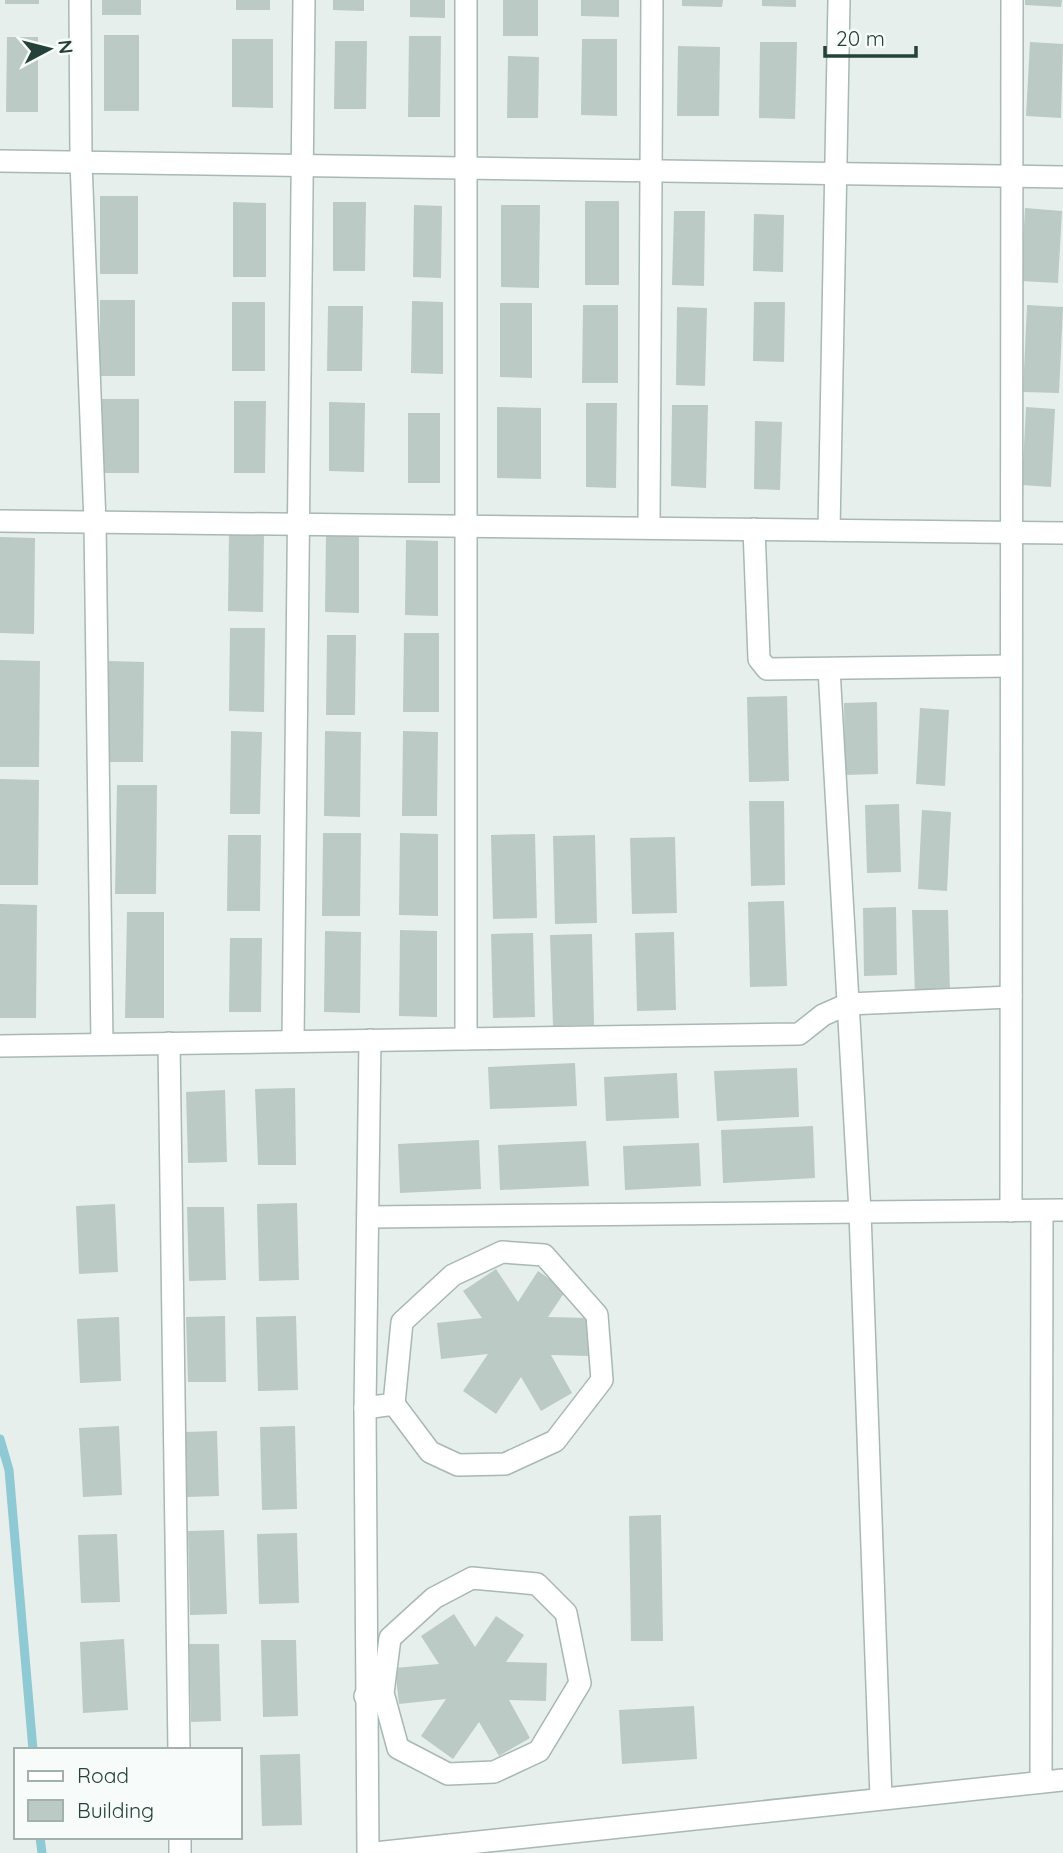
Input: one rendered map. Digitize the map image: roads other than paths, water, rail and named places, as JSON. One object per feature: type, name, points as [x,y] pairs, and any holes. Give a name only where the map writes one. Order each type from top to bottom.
[{"type":"street","points":[[79,0],[81,162],[95,523],[102,1044]]},
{"type":"street","points":[[293,1041],[304,0]]},
{"type":"street","points":[[466,0],[466,1039]]},
{"type":"street","points":[[649,528],[652,0]]},
{"type":"street","points":[[829,530],[839,0]]},
{"type":"street","points":[[1011,1211],[1012,0]]},
{"type":"street","points":[[0,160],[1063,177]]},
{"type":"street","points":[[0,521],[1063,533]]},
{"type":"street","points":[[754,529],[759,659],[767,669],[1011,666]]},
{"type":"street","points":[[829,668],[860,1212],[881,1798]]},
{"type":"street","points":[[0,1045],[799,1034],[823,1015],[848,1004],[1011,997]]},
{"type":"street","points":[[368,1853],[374,1694],[365,1408],[370,1217],[370,1040]]},
{"type":"street","points":[[169,1043],[179,1748]]},
{"type":"street","points":[[370,1217],[1052,1210],[1041,1782]]},
{"type":"street","points":[[502,1252],[544,1255],[597,1315],[602,1380],[555,1441],[505,1464],[458,1465],[429,1452],[394,1404],[402,1322],[453,1275],[502,1252]]},
{"type":"street","points":[[365,1408],[394,1404]]},
{"type":"street","points":[[471,1578],[537,1584],[566,1613],[580,1683],[539,1751],[494,1772],[448,1774],[398,1748],[374,1694],[390,1637],[434,1598],[471,1578]]},
{"type":"street","points":[[375,1853],[1063,1780]]},
{"type":"waterway","points":[[0,1439],[9,1470],[33,1748]]},
{"type":"waterway","points":[[40,1839],[42,1853]]}]
